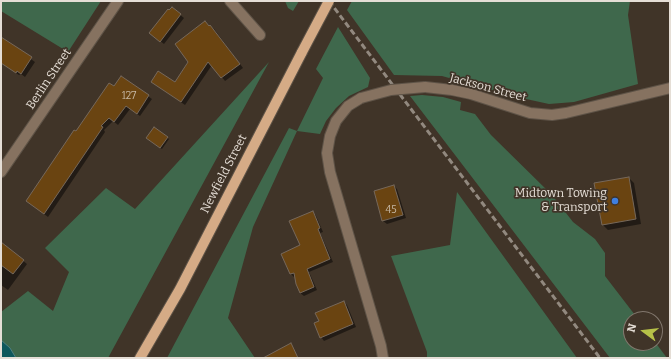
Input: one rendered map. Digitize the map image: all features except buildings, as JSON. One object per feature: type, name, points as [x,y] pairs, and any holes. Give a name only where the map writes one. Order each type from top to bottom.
[{"type":"main road","name":"Newfield Street","points":[[140,358],[180,290],[329,1]]},
{"type":"street","name":"Berlin Street","points":[[1,172],[118,1]]},
{"type":"street","points":[[230,1],[260,36]]},
{"type":"street","name":"Jackson Street","points":[[383,358],[381,346],[330,172],[327,153],[330,136],[336,121],[348,106],[361,98],[391,90],[425,87],[471,94],[530,113],[545,115],[566,113],[670,88]]},
{"type":"green space","points":[[1,1],[101,1],[68,52],[1,11]]},
{"type":"green space","points":[[285,1],[299,1],[293,11],[288,8]]},
{"type":"green space","points":[[352,1],[630,1],[628,15],[638,84],[574,102],[549,104],[517,97],[442,76],[394,75],[347,10]]},
{"type":"green space","points":[[338,27],[370,78],[368,87],[349,96],[336,108],[326,121],[320,134],[297,131],[323,78],[316,69]]},
{"type":"green space","points":[[269,62],[108,358],[1,358],[1,312],[28,291],[53,311],[69,272],[45,248],[106,188],[135,209]]},
{"type":"green space","points":[[422,95],[443,97],[461,102],[460,110],[475,114],[491,135],[552,195],[573,222],[595,239],[605,253],[605,276],[632,311],[623,311],[623,351],[662,351],[667,358],[610,358],[410,96]]},
{"type":"green space","points":[[289,128],[297,131],[253,227],[228,318],[255,358],[167,358]]},
{"type":"green space","points":[[457,192],[577,358],[427,358],[427,352],[391,256],[450,245]]},
{"type":"water","points":[[1,340],[10,348],[16,358],[1,358]]},
{"type":"railway","points":[[329,1],[600,358]]},
{"type":"place","name":"Midtown Towing & Transport","points":[[615,201]]}]
